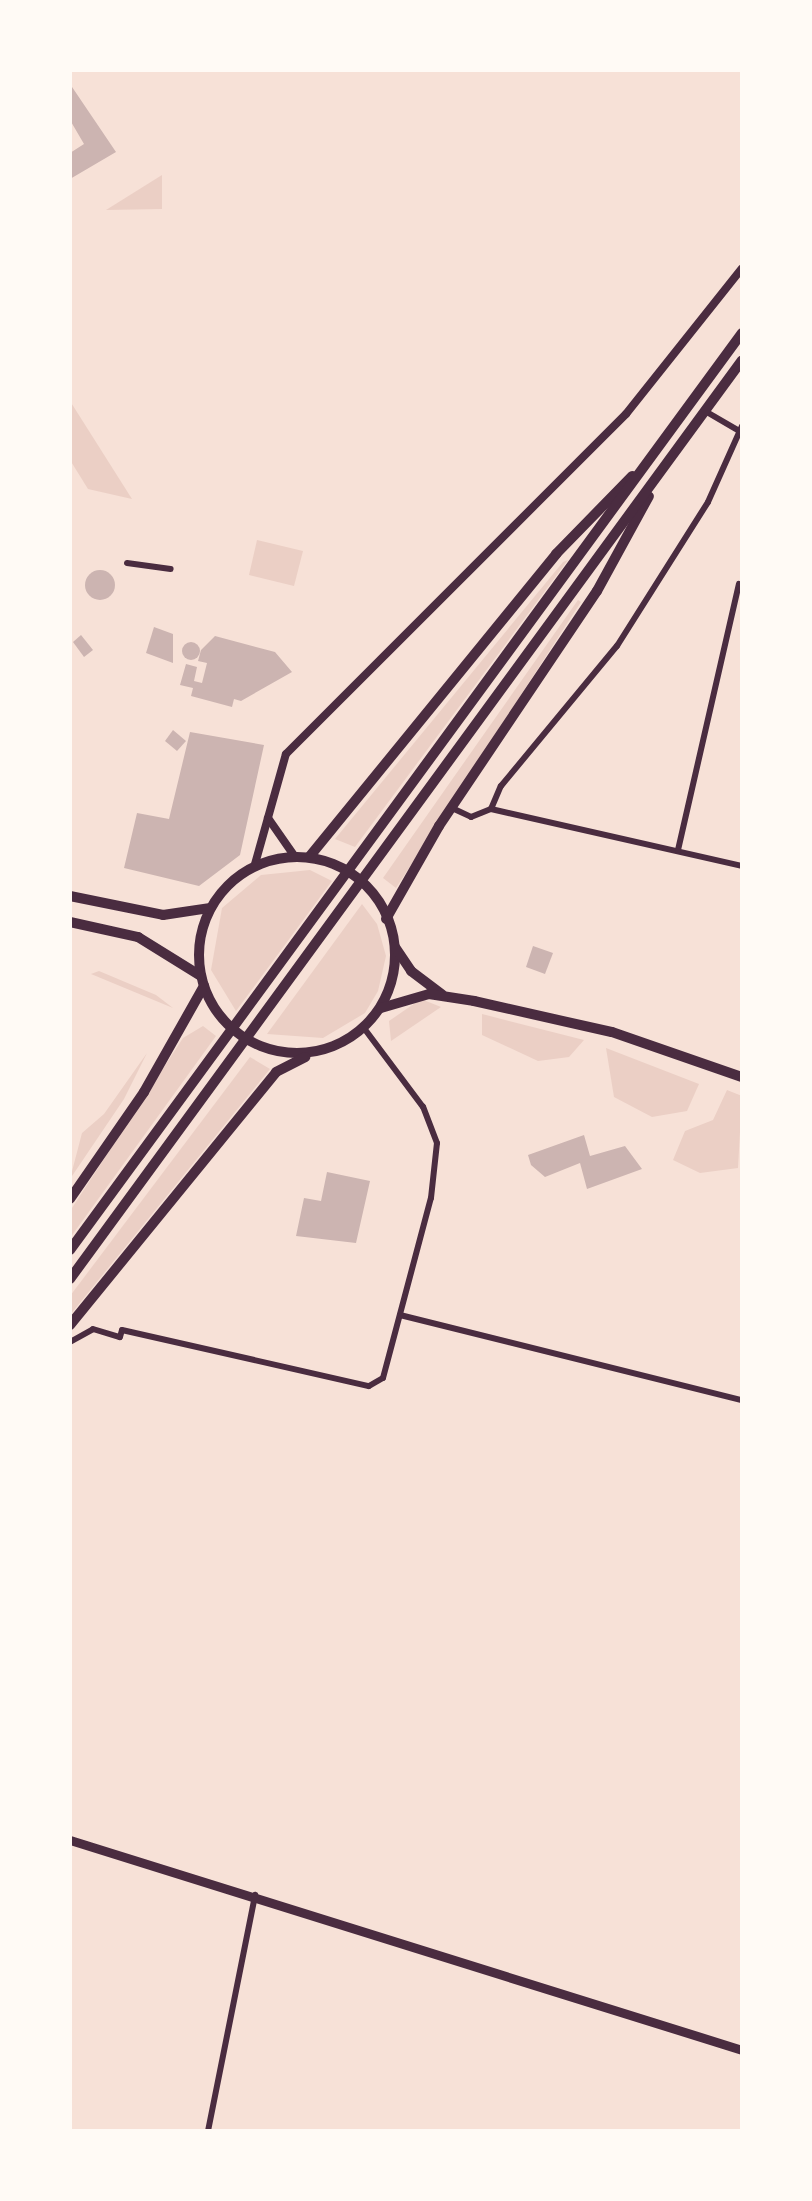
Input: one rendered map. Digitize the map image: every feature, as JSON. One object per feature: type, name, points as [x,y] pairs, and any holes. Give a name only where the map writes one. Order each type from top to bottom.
[{"type":"main road","points":[[70,1250],[742,333]]},
{"type":"main road","points":[[70,1279],[742,360]]},
{"type":"main road","points":[[310,856],[556,554],[664,442]]},
{"type":"main road","points":[[386,919],[451,807],[597,591],[662,470]]},
{"type":"main road","points":[[70,1199],[152,1079],[203,982],[198,954],[210,908],[255,864],[293,854],[310,856],[354,876],[386,919],[394,944],[411,971],[442,995]]},
{"type":"main road","points":[[70,896],[162,915],[210,908]]},
{"type":"main road","points":[[70,922],[138,938],[203,982],[238,1033],[275,1054],[309,1055]]},
{"type":"main road","points":[[70,1325],[276,1072],[364,1028],[380,1008],[393,974],[394,944]]},
{"type":"main road","points":[[380,1008],[406,998],[442,995],[612,1032],[742,1077]]},
{"type":"main road","points":[[70,1840],[256,1894],[742,2050]]},
{"type":"street","points":[[255,864],[274,783],[297,741],[626,414],[742,268]]},
{"type":"street","points":[[491,809],[501,786],[617,646],[708,502],[741,430],[705,411]]},
{"type":"street","points":[[127,563],[170,570]]},
{"type":"street","points":[[678,850],[738,584]]},
{"type":"street","points":[[451,807],[471,817],[491,809],[742,866]]},
{"type":"street","points":[[268,818],[293,854]]},
{"type":"street","points":[[70,1342],[94,1329],[120,1337],[122,1330],[369,1386],[384,1378],[431,1198],[436,1143],[423,1107],[364,1028]]},
{"type":"street","points":[[400,1314],[742,1400]]},
{"type":"street","points":[[208,2131],[256,1894]]},
{"type":"shaded area","points":[[162,175],[162,209],[106,210]]},
{"type":"shaded area","points":[[70,401],[132,499],[88,489],[70,460]]},
{"type":"shaded area","points":[[257,540],[303,551],[294,586],[249,575]]},
{"type":"shaded area","points":[[568,560],[355,847],[335,839],[563,562]]},
{"type":"shaded area","points":[[578,600],[581,602],[396,888],[383,878]]},
{"type":"shaded area","points":[[310,870],[332,881],[236,1011],[211,970],[222,908],[261,875]]},
{"type":"shaded area","points":[[362,904],[377,924],[386,956],[378,991],[365,1013],[323,1038],[267,1034]]},
{"type":"shaded area","points":[[99,971],[156,995],[173,1008],[91,974]]},
{"type":"shaded area","points":[[421,999],[441,1007],[391,1041],[389,1021]]},
{"type":"shaded area","points":[[482,1014],[584,1040],[569,1057],[538,1061],[482,1035]]},
{"type":"shaded area","points":[[203,1026],[216,1036],[70,1238],[70,1211],[183,1038]]},
{"type":"shaded area","points":[[606,1048],[699,1084],[687,1111],[652,1117],[614,1097]]},
{"type":"shaded area","points":[[147,1053],[124,1099],[70,1179],[82,1133],[104,1114]]},
{"type":"shaded area","points":[[250,1057],[270,1069],[70,1315],[70,1296]]},
{"type":"shaded area","points":[[727,1090],[742,1096],[738,1168],[700,1173],[673,1160],[685,1131],[713,1120]]},
{"type":"building","points":[[70,84],[116,152],[70,179],[70,153],[84,144],[70,120]]},
{"type":"building","points":[[100,570],[110,575],[115,585],[110,595],[100,600],[90,595],[85,585],[90,575]]},
{"type":"building","points":[[154,627],[173,634],[173,663],[146,653]]},
{"type":"building","points":[[81,635],[93,650],[84,657],[73,642]]},
{"type":"building","points":[[215,636],[275,652],[292,672],[241,701],[234,699],[232,707],[191,696],[193,688],[180,685],[186,664],[197,667],[194,681],[202,683],[207,663],[198,661],[201,650]]},
{"type":"building","points":[[191,642],[200,651],[191,660],[182,651]]},
{"type":"building","points":[[173,730],[186,741],[177,751],[165,741]]},
{"type":"building","points":[[190,732],[264,745],[240,855],[199,886],[124,868],[137,813],[169,819]]},
{"type":"building","points":[[533,946],[553,953],[545,974],[526,967]]},
{"type":"building","points":[[584,1135],[590,1156],[625,1146],[642,1169],[587,1189],[580,1163],[545,1177],[531,1165],[528,1155]]},
{"type":"building","points":[[327,1172],[370,1181],[356,1243],[296,1236],[304,1198],[321,1201]]}]
